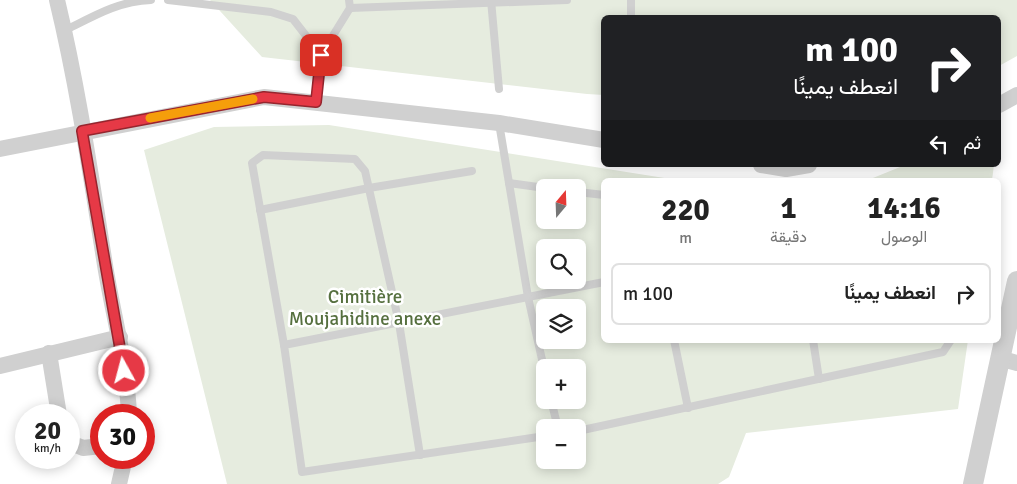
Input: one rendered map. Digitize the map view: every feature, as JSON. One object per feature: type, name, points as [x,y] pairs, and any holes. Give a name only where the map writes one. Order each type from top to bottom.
[{"type":"street","points":[[57,0],[82,131],[105,268],[120,337],[128,404]]},
{"type":"street","points":[[1001,104],[1017,95]]},
{"type":"street","points":[[0,148],[264,97],[499,123],[601,140]]},
{"type":"street","points":[[766,167],[787,175],[805,167]]},
{"type":"street","points":[[973,484],[1008,361],[1017,281]]},
{"type":"street","points":[[0,366],[120,337]]},
{"type":"street","points":[[49,353],[58,404]]},
{"type":"street","points":[[119,484],[123,469]]},
{"type":"lane","points":[[64,31],[116,5],[135,0],[150,0]]},
{"type":"lane","points":[[168,0],[206,1],[271,12],[293,19],[321,55]]},
{"type":"lane","points":[[316,102],[321,55],[350,4],[567,0]]},
{"type":"lane","points":[[631,0],[631,15]]},
{"type":"lane","points":[[491,1],[499,90]]},
{"type":"lane","points":[[499,123],[528,298],[542,359]]},
{"type":"lane","points":[[420,455],[399,322],[365,171],[355,159],[263,155],[252,163],[284,345],[302,472],[420,455],[536,437]]},
{"type":"lane","points":[[260,210],[368,188],[472,171]]},
{"type":"lane","points":[[509,183],[536,187]]},
{"type":"lane","points":[[586,193],[601,195]]},
{"type":"lane","points":[[284,345],[601,283]]},
{"type":"lane","points":[[675,343],[688,408]]},
{"type":"lane","points":[[814,343],[820,379]]},
{"type":"lane","points":[[586,429],[943,352],[949,343]]},
{"type":"green space","points":[[210,0],[1017,0],[1017,56],[1001,65],[1001,15],[601,15],[601,95],[262,57]]},
{"type":"green space","name":"Cimitière Moujahidine anexe","points":[[329,125],[664,178],[601,178],[601,343],[968,343],[958,409],[746,433],[729,477],[718,484],[227,484],[144,150],[214,127]]},
{"type":"green space","points":[[900,167],[994,167],[992,178],[873,178]]},
{"type":"slow traffic","points":[[150,118],[253,99]]},
{"type":"route","points":[[124,371],[120,337],[105,268],[98,214],[82,131],[264,97],[316,102],[321,55]]}]
